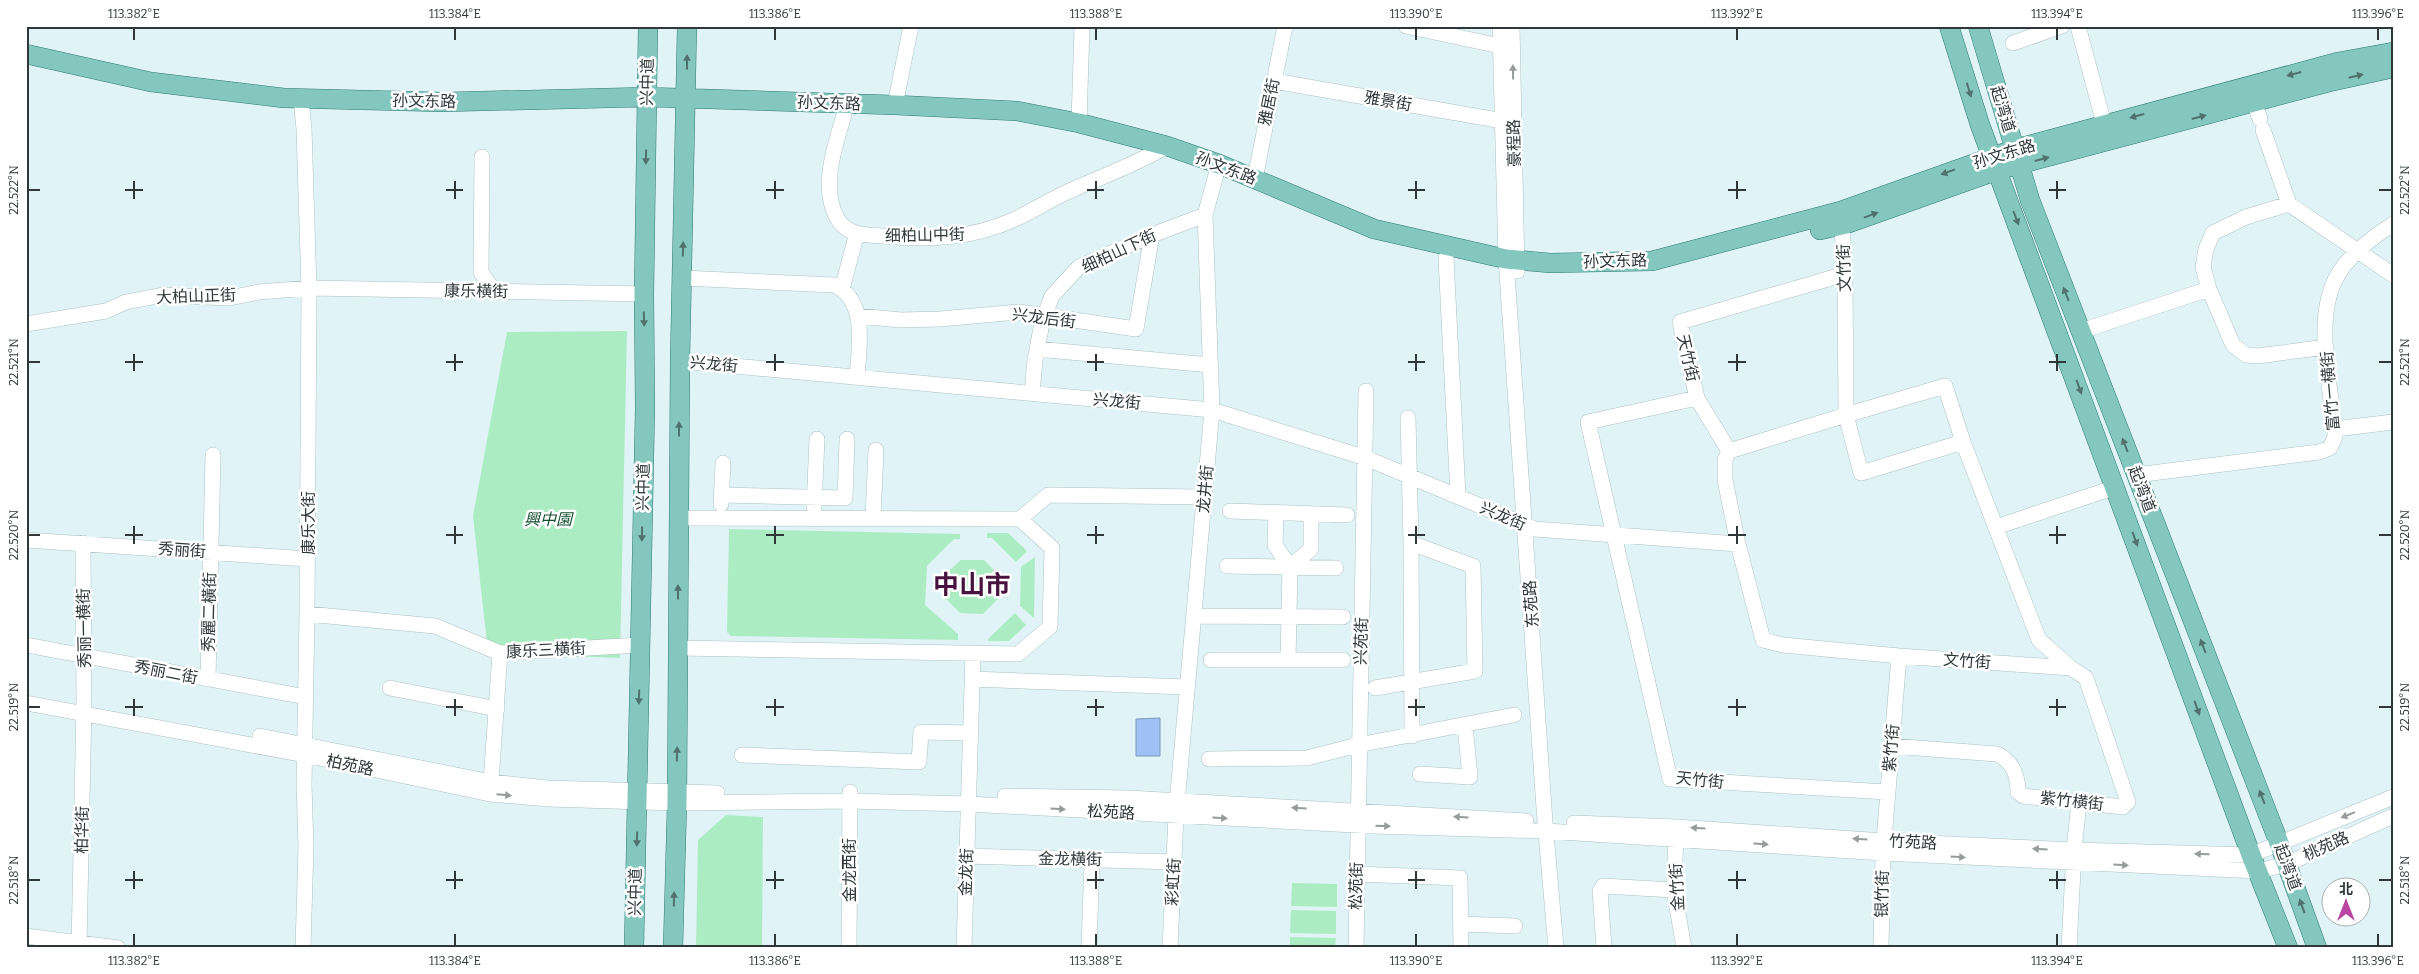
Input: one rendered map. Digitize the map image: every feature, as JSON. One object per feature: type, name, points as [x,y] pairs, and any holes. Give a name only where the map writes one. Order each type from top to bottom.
[{"type":"main road","name":"兴中道","points":[[634,948],[646,408],[644,294],[648,26]]},
{"type":"main road","points":[[673,948],[677,797],[680,361],[687,26]]},
{"type":"main road","name":"起湾道","points":[[1949,26],[1995,163],[2254,863],[2288,948]]},
{"type":"main road","name":"起湾道","points":[[1978,26],[2030,200],[2279,843],[2317,948]]},
{"type":"main road","points":[[1958,54],[1984,46]]},
{"type":"main road","name":"孙文东路","points":[[26,66],[152,93],[433,110],[600,107],[647,103],[895,105],[1017,112],[1079,123],[1159,151],[1255,179],[1374,229],[1547,274],[1653,272],[1842,218],[1995,163],[2107,133],[2338,62],[2393,52]]},
{"type":"main road","name":"孙文东路","points":[[26,54],[151,82],[301,103]]},
{"type":"main road","name":"孙文东路","points":[[2107,133],[2259,117],[2393,68]]},
{"type":"main road","name":"孙文东路","points":[[686,104],[844,115],[1015,122],[1159,151]]},
{"type":"main road","name":"孙文东路","points":[[1218,169],[1371,238],[1446,258],[1511,264]]},
{"type":"main road","points":[[2038,277],[2057,269]]},
{"type":"street","points":[[895,105],[911,26]]},
{"type":"street","points":[[1079,123],[1082,26]]},
{"type":"street","name":"雅居街","points":[[1255,179],[1285,26]]},
{"type":"street","points":[[1406,26],[1457,32],[1500,46]]},
{"type":"street","name":"豪程路","points":[[1500,26],[1511,264]]},
{"type":"street","name":"豪程路","points":[[1511,264],[1512,26]]},
{"type":"street","points":[[2013,43],[2062,26]]},
{"type":"street","points":[[2078,26],[2107,133]]},
{"type":"street","name":"雅景街","points":[[1274,81],[1503,122]]},
{"type":"street","name":"康乐大街","points":[[301,103],[309,288],[304,948]]},
{"type":"street","points":[[842,289],[857,234],[845,230],[837,219],[831,203],[829,186],[832,164],[844,115]]},
{"type":"street","points":[[2259,117],[2289,204],[2393,275]]},
{"type":"street","name":"细柏山中街","points":[[857,234],[891,237],[952,238],[976,234],[1012,221],[1064,194],[1159,151]]},
{"type":"street","points":[[482,157],[481,272],[494,291]]},
{"type":"street","name":"龙井街","points":[[1177,808],[1212,410],[1205,215],[1218,169]]},
{"type":"street","points":[[2289,204],[2246,217],[2213,233],[2206,249],[2203,267],[2209,289],[2232,345],[2246,354],[2258,356],[2326,347]]},
{"type":"street","name":"细柏山下街","points":[[1032,393],[1037,349],[1045,315],[1052,296],[1079,267],[1152,235],[1205,215]]},
{"type":"street","name":"文竹街","points":[[1842,218],[1845,274],[1846,416],[1861,473],[1963,442]]},
{"type":"street","name":"富竹一横街","points":[[2136,475],[2319,452],[2330,448],[2335,437],[2326,347],[2326,312],[2331,290],[2339,274],[2358,251],[2393,224]]},
{"type":"street","name":"兴龙后街","points":[[857,316],[901,320],[940,319],[1020,312],[1136,329],[1152,235]]},
{"type":"street","points":[[1446,258],[1458,496]]},
{"type":"street","name":"东苑路","points":[[1511,264],[1550,827],[1556,948]]},
{"type":"street","name":"天竹街","points":[[1845,274],[1680,322],[1697,398],[1588,422],[1670,780],[1887,792]]},
{"type":"street","points":[[682,278],[834,285],[842,289],[850,296],[857,316],[860,334],[857,377]]},
{"type":"street","name":"康乐横街","points":[[309,288],[644,294]]},
{"type":"street","name":"大柏山正街","points":[[26,324],[97,313],[126,302],[163,295],[229,298],[259,292],[309,288]]},
{"type":"street","points":[[2081,331],[2209,289]]},
{"type":"street","points":[[1037,349],[1210,365]]},
{"type":"street","name":"兴龙街","points":[[680,361],[1212,410],[1366,458],[1530,527]]},
{"type":"street","points":[[1697,398],[1729,451],[1945,386],[1963,442],[2039,640],[2071,668]]},
{"type":"street","name":"兴苑街","points":[[1357,818],[1366,391]]},
{"type":"street","points":[[1408,418],[1412,736]]},
{"type":"street","points":[[2335,429],[2393,422]]},
{"type":"street","points":[[814,518],[817,439]]},
{"type":"street","points":[[722,495],[845,498],[847,439]]},
{"type":"street","points":[[873,518],[876,450]]},
{"type":"street","name":"文竹街","points":[[1729,451],[1725,460],[1725,480],[1738,544],[1763,640],[1783,645],[1899,656],[2071,668]]},
{"type":"street","name":"秀麗二橫街","points":[[208,679],[212,455]]},
{"type":"street","points":[[721,518],[723,463]]},
{"type":"street","points":[[1996,527],[2116,487]]},
{"type":"street","points":[[679,518],[1020,519],[1048,495],[1204,497]]},
{"type":"street","points":[[1230,511],[1347,515]]},
{"type":"street","points":[[1276,513],[1275,545],[1290,568],[1288,660]]},
{"type":"street","points":[[1290,568],[1311,549],[1311,514]]},
{"type":"street","points":[[678,648],[1018,654],[1050,627],[1052,548],[1020,519]]},
{"type":"street","points":[[1530,527],[1738,544]]},
{"type":"street","name":"秀丽街","points":[[26,540],[308,559]]},
{"type":"street","points":[[1375,688],[1474,671],[1473,566],[1411,543]]},
{"type":"street","name":"秀丽一横街","points":[[83,544],[84,709]]},
{"type":"street","points":[[1227,566],[1336,568]]},
{"type":"street","name":"康乐三横街","points":[[307,614],[435,626],[500,653],[641,645]]},
{"type":"street","points":[[1194,616],[1343,617]]},
{"type":"street","name":"秀丽二街","points":[[26,645],[306,697]]},
{"type":"street","points":[[492,782],[500,653]]},
{"type":"street","name":"金龙街","points":[[964,948],[973,654]]},
{"type":"street","name":"紫竹街","points":[[1884,847],[1899,656]]},
{"type":"street","points":[[1212,660],[1343,660]]},
{"type":"street","name":"紫竹横街","points":[[1891,746],[1997,754],[2005,758],[2013,767],[2018,781],[2018,792],[2023,796],[2123,807],[2128,802],[2086,678],[2071,668]]},
{"type":"street","points":[[972,679],[1187,686]]},
{"type":"street","points":[[390,688],[497,710]]},
{"type":"street","name":"柏苑路","points":[[26,694],[84,709],[492,782],[638,796]]},
{"type":"street","name":"柏苑路","points":[[26,703],[84,709]]},
{"type":"street","name":"柏华街","points":[[79,945],[84,709]]},
{"type":"street","points":[[1209,759],[1306,758],[1358,745],[1514,715]]},
{"type":"street","points":[[1420,774],[1470,777],[1465,725]]},
{"type":"street","points":[[742,755],[919,762],[921,732],[970,733]]},
{"type":"street","name":"柏苑路","points":[[305,750],[490,794],[550,799],[638,796],[677,797]]},
{"type":"street","name":"松苑路","points":[[677,797],[849,796],[968,800],[1177,808],[1550,827]]},
{"type":"street","name":"金龙西街","points":[[849,796],[849,948]]},
{"type":"street","name":"桃苑路","points":[[2279,843],[2393,797]]},
{"type":"street","points":[[2069,948],[2079,802]]},
{"type":"street","name":"彩虹街","points":[[1170,948],[1177,808]]},
{"type":"street","name":"桃苑路","points":[[2254,863],[2287,864],[2393,816]]},
{"type":"street","name":"松苑街","points":[[1356,948],[1357,818]]},
{"type":"street","name":"东苑路","points":[[1550,827],[1566,948]]},
{"type":"street","name":"竹苑路","points":[[1550,827],[2074,857],[2254,863],[2279,843]]},
{"type":"street","name":"金竹街","points":[[1676,833],[1674,890],[1684,948]]},
{"type":"street","name":"银竹街","points":[[1881,948],[1884,847]]},
{"type":"street","name":"金龙横街","points":[[966,856],[1174,862]]},
{"type":"street","points":[[1089,948],[1092,860]]},
{"type":"street","points":[[1356,874],[1460,878],[1461,948]]},
{"type":"street","points":[[1604,948],[1600,892],[1603,886],[1674,890]]},
{"type":"street","points":[[1461,924],[1515,926]]},
{"type":"street","points":[[26,936],[79,945],[118,948]]},
{"type":"green space","name":"興中園","points":[[627,331],[620,658],[488,653],[473,516],[507,332]]},
{"type":"green space","points":[[729,529],[960,534],[960,539],[954,539],[927,566],[925,605],[958,634],[958,640],[731,636],[727,632]]},
{"type":"green space","points":[[987,533],[1008,533],[1027,551],[1016,562],[992,538],[987,538]]},
{"type":"green space","points":[[1035,557],[1034,618],[1020,606],[1021,567]]},
{"type":"green space","points":[[961,560],[984,560],[999,575],[999,598],[983,614],[960,613],[945,598],[945,574]]},
{"type":"green space","points":[[1015,613],[1026,625],[1009,641],[988,641],[988,639]]},
{"type":"green space","points":[[726,815],[763,817],[762,948],[696,948],[698,840]]},
{"type":"green space","points":[[1292,883],[1337,884],[1337,907],[1291,906]]},
{"type":"green space","points":[[1291,910],[1336,911],[1336,934],[1290,933]]},
{"type":"green space","points":[[1290,937],[1336,938],[1335,948],[1290,948]]},
{"type":"water","points":[[1160,718],[1160,756],[1136,756],[1136,719]]},
{"type":"district","name":"中山市","points":[[972,585]]}]
